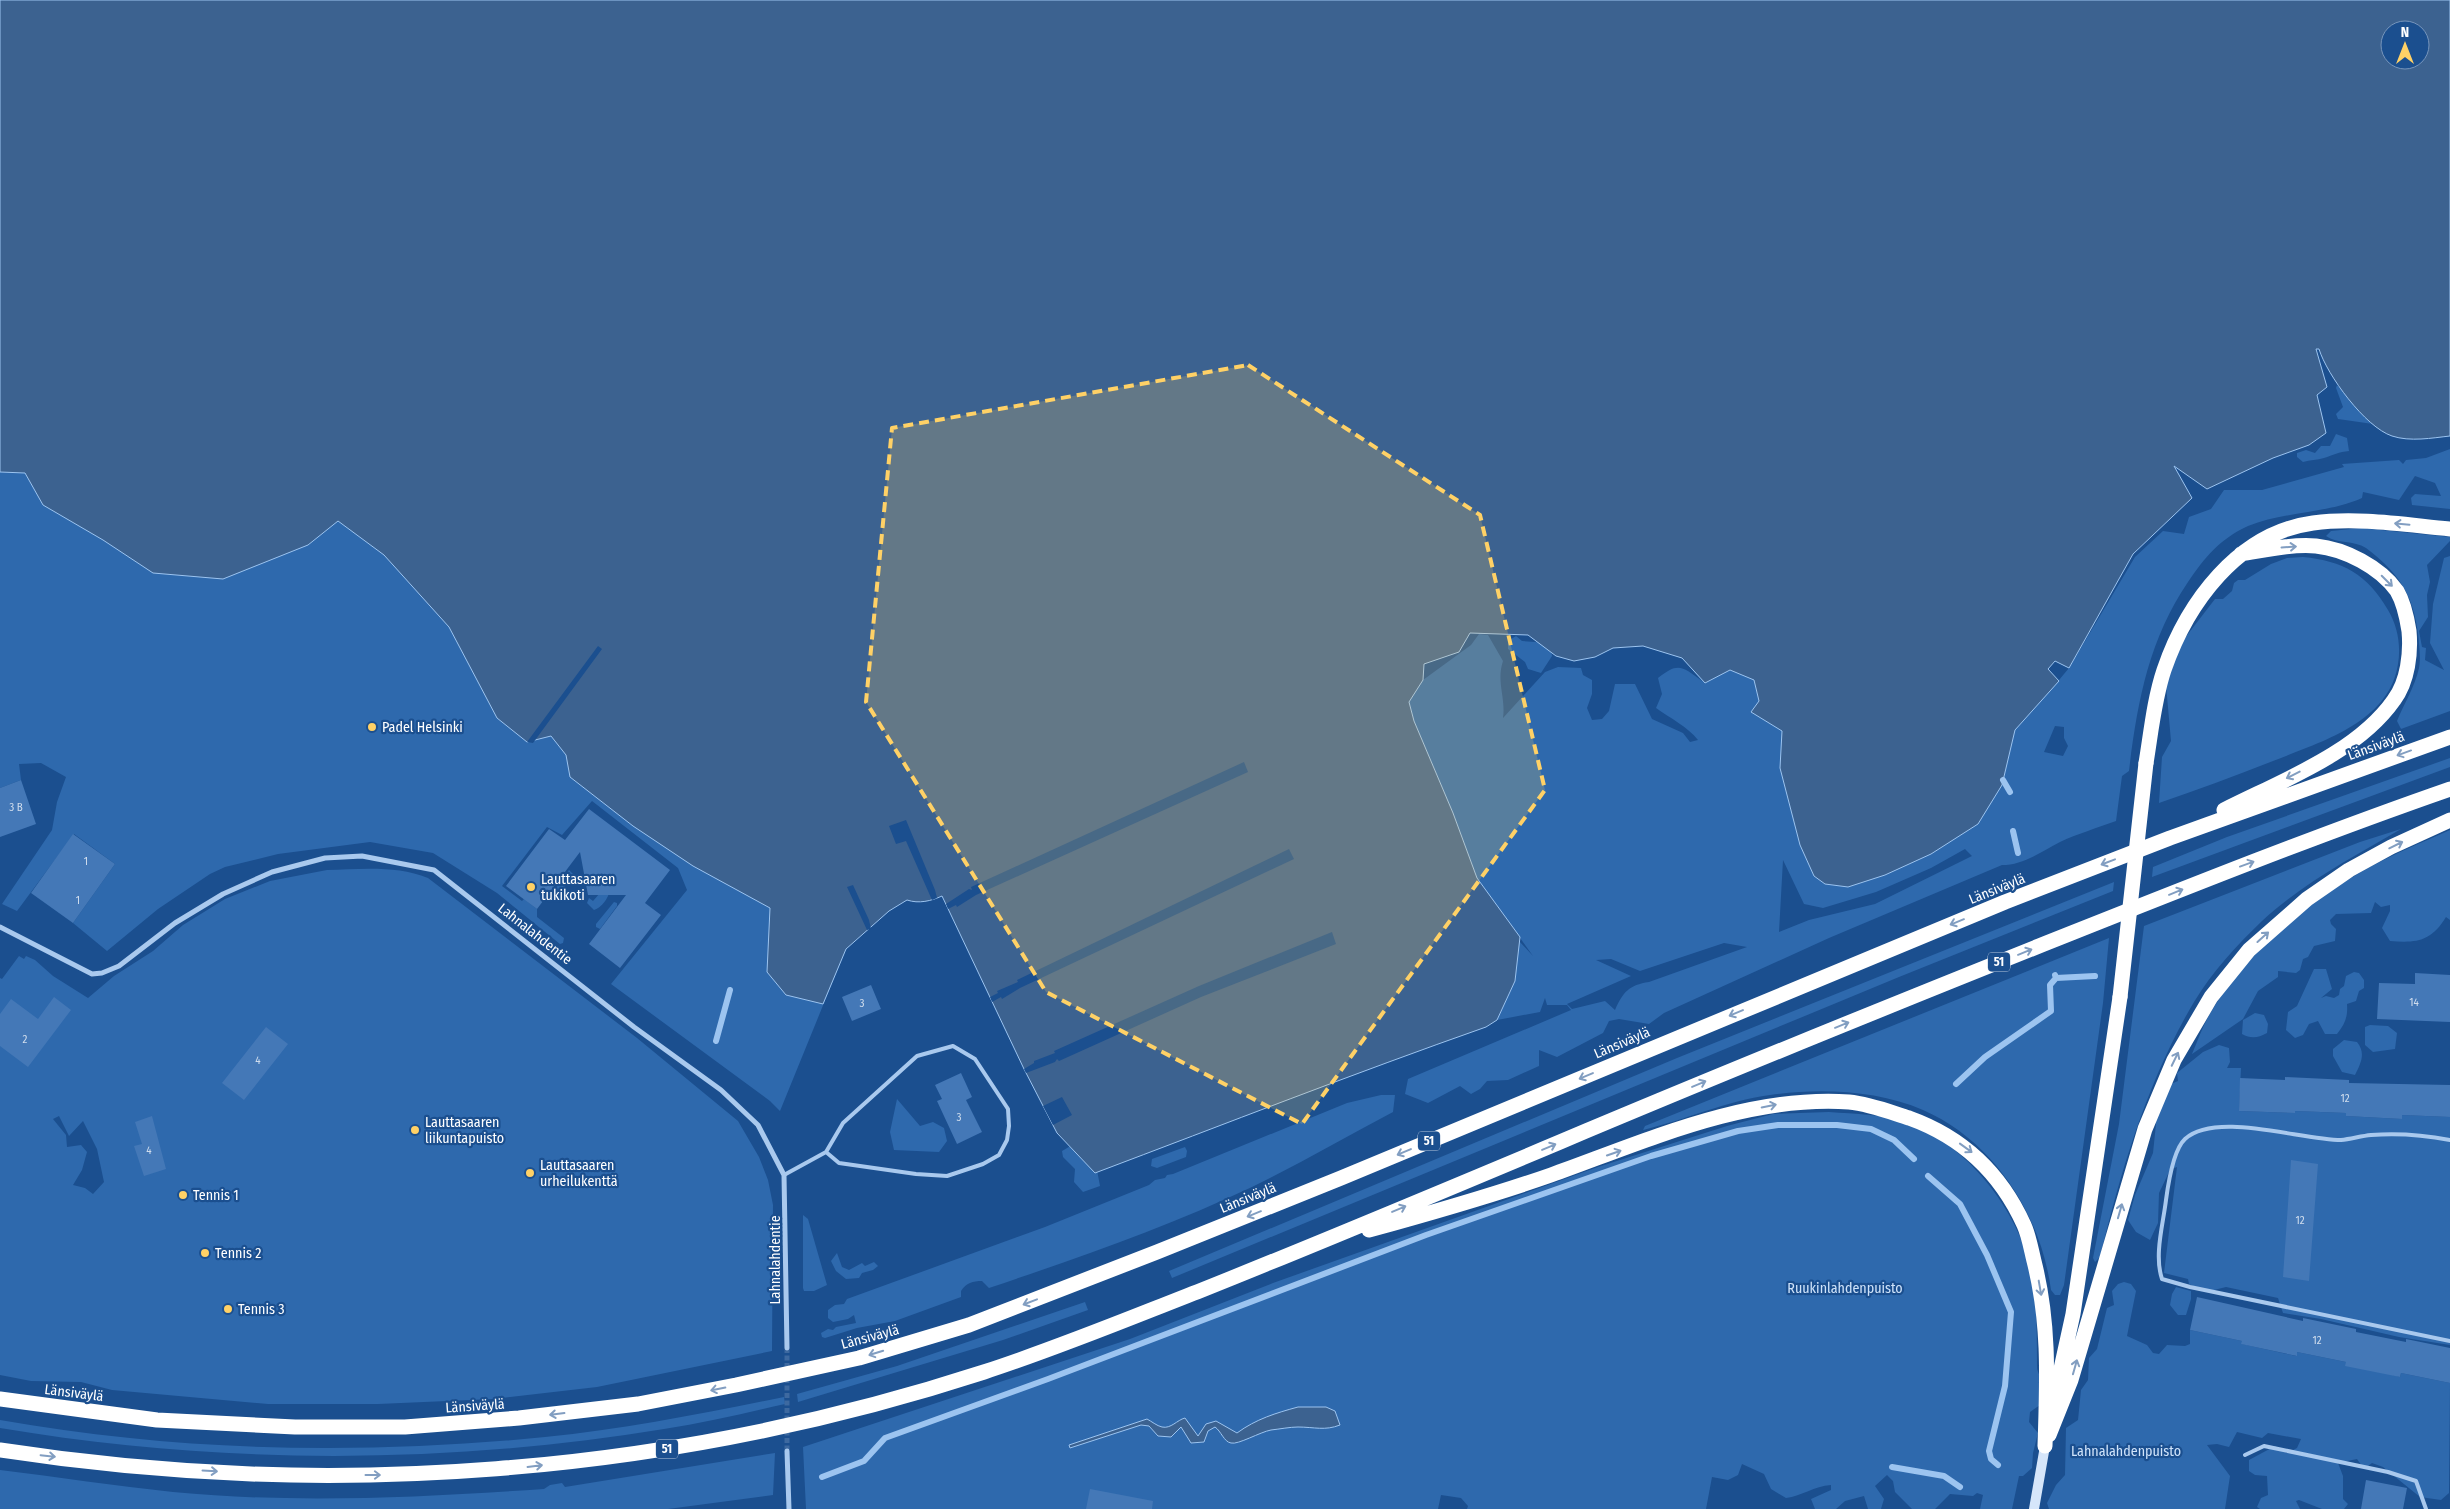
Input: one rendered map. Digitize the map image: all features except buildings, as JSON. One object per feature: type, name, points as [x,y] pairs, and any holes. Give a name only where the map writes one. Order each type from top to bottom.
[{"type":"highway","points":[[2045,1446],[2073,1314],[2120,997],[2146,763],[2164,672],[2177,636],[2197,602],[2241,554],[2281,531],[2314,523],[2373,523],[2450,529]]},
{"type":"highway","points":[[2170,838],[2336,752],[2371,727],[2395,699],[2407,672],[2410,641],[2407,615],[2396,591],[2377,572],[2347,553],[2316,546],[2287,546],[2241,554]]},
{"type":"highway","name":"Länsiväylä","points":[[0,1399],[157,1420],[295,1427],[405,1427],[520,1418],[638,1404],[859,1358],[969,1325],[1148,1256],[1350,1175],[2005,902],[2170,838],[2450,737]]},
{"type":"highway","name":"51","points":[[0,1450],[152,1468],[294,1475],[405,1475],[523,1468],[643,1453],[747,1434],[876,1404],[984,1372],[1095,1332],[1305,1248],[1815,1036],[2202,881],[2450,789]]},
{"type":"highway","points":[[2045,1446],[2071,1380],[2145,1129],[2174,1060],[2211,997],[2249,950],[2307,899],[2349,870],[2383,851],[2450,820]]},
{"type":"highway","points":[[1305,1248],[1485,1198],[1724,1116],[1788,1103],[1850,1102],[1872,1106],[1924,1124],[1946,1134],[1973,1153],[1995,1177],[2024,1226],[2040,1284],[2045,1321],[2048,1356],[2045,1446]]},
{"type":"main road","points":[[2034,1509],[2045,1446]]},
{"type":"street","name":"Lahnalahdentie","points":[[0,927],[92,974],[102,973],[127,961],[175,923],[223,894],[272,872],[325,858],[362,856],[434,870],[634,1027],[721,1090],[758,1125],[784,1175],[787,1348]]},
{"type":"street","points":[[787,1452],[789,1509]]},
{"type":"lane","points":[[784,1175],[826,1152],[843,1123],[915,1058],[954,1046],[975,1059],[1008,1109],[1009,1126],[1007,1140],[1000,1155],[983,1164],[946,1176],[916,1174],[839,1163],[826,1152]]},
{"type":"lane","points":[[2450,1140],[2406,1134],[2372,1135],[2341,1140],[2222,1127],[2199,1131],[2184,1140],[2176,1154],[2167,1191],[2158,1266],[2162,1279],[2190,1287],[2450,1341]]},
{"type":"lane","points":[[2245,1454],[2264,1446],[2407,1478],[2416,1481],[2426,1509]]},
{"type":"highlighted area","points":[[1248,365],[1480,515],[1545,790],[1302,1124],[1046,992],[866,702],[892,428]]},
{"type":"green space","points":[[2337,385],[2373,424],[2338,419],[2336,414],[2343,407],[2336,388]]},
{"type":"green space","points":[[0,406],[300,422],[509,697],[846,949],[780,1111],[770,1101],[611,984],[687,890],[678,868],[592,801],[562,835],[547,827],[502,886],[522,901],[524,899],[537,909],[537,917],[564,938],[563,943],[560,944],[497,893],[433,853],[370,842],[278,854],[225,867],[210,874],[158,909],[107,951],[73,923],[115,864],[74,834],[17,911],[2,904],[52,830],[57,802],[66,777],[41,763],[19,764],[21,780],[0,788]]},
{"type":"green space","points":[[2336,434],[2347,438],[2349,451],[2303,462],[2297,457],[2297,453],[2306,450],[2315,453],[2321,446],[2330,446]]},
{"type":"green space","points":[[2450,449],[2450,509],[2412,505],[2411,498],[2415,494],[2441,496],[2435,483],[2415,476],[2399,500],[2363,492],[2362,498],[2348,503],[2262,521],[2238,531],[2221,543],[2207,557],[2188,582],[2175,604],[2163,626],[2154,649],[2141,696],[2129,771],[2122,776],[2116,821],[2060,842],[2025,860],[2002,865],[1829,938],[1664,1013],[1649,1024],[1619,1019],[1609,1021],[1603,1033],[1557,1057],[1539,1050],[1539,1066],[1508,1080],[1487,1081],[1480,1089],[1471,1094],[1460,1086],[1428,1103],[1405,1094],[1408,1079],[1571,1010],[1567,1005],[1547,1005],[1545,998],[1540,1012],[1497,1020],[1515,981],[1519,941],[1533,956],[1477,878],[1453,813],[1414,721],[1409,701],[1423,680],[1471,645],[1479,634],[1488,635],[1503,661],[1500,676],[1504,710],[1503,718],[1545,672],[1558,667],[1581,668],[1583,675],[1592,680],[1592,694],[1587,708],[1592,720],[1602,719],[1609,711],[1615,684],[1635,684],[1652,719],[1683,733],[1690,742],[1698,740],[1684,727],[1656,708],[1662,694],[1658,678],[1670,670],[1675,668],[1685,669],[1702,681],[1682,658],[2059,680],[2069,668],[2135,557],[2163,531],[2184,534],[2189,517],[2211,509],[2224,490],[2262,490],[2344,467],[2342,464],[2399,460],[2403,464],[2406,460],[2426,458]],"holes":[[[2055,726],[2064,727],[2064,738],[2068,746],[2063,756],[2044,752]],[[1965,849],[1972,856],[1875,904],[1809,920],[1779,932],[1783,860],[1804,904],[1823,908],[1876,892],[1931,868]],[[1724,943],[1747,947],[1636,985],[1624,994],[1615,1010],[1605,1001],[1572,1009],[1567,1004],[1631,976],[1596,960],[1611,959],[1640,971]]]},
{"type":"green space","points":[[2361,528],[2450,537],[2450,541],[2427,565],[2430,582],[2427,595],[2428,617],[2419,631],[2422,647],[2426,648],[2425,660],[2444,670],[2430,643],[2433,604],[2444,558],[2450,556],[2450,711],[2401,729],[2397,721],[2415,681],[2420,664],[2416,619],[2408,595],[2387,566],[2366,548],[2326,536],[2331,531]]},
{"type":"green space","points":[[2303,557],[2342,566],[2362,578],[2380,598],[2394,623],[2399,643],[2398,664],[2392,684],[2381,701],[2367,716],[2331,738],[2159,803],[2162,757],[2171,741],[2166,685],[2181,643],[2215,599],[2223,599],[2232,591],[2234,583],[2238,580],[2245,580],[2271,564],[2287,558]]},
{"type":"green space","points":[[1516,636],[1522,641],[1550,643],[1552,656],[1541,673],[1528,669],[1525,662],[1508,649],[1508,641]]},
{"type":"green space","points":[[2450,758],[2450,767],[2152,877],[2153,867],[2227,837]]},
{"type":"green space","points":[[2401,829],[2329,871],[2278,907],[2225,959],[2209,980],[2178,1031],[2150,1094],[2127,1158],[2100,1257],[2095,1262],[2093,1258],[2119,1124],[2144,926],[2360,842]]},
{"type":"green space","points":[[2450,830],[2450,920],[2446,917],[2435,932],[2429,936],[2415,941],[2399,942],[2390,941],[2382,928],[2390,911],[2390,905],[2381,907],[2375,902],[2371,913],[2336,914],[2330,920],[2336,929],[2335,941],[2314,946],[2308,957],[2303,959],[2300,970],[2296,973],[2278,971],[2278,977],[2258,991],[2243,1019],[2192,1054],[2208,1017],[2225,990],[2242,969],[2281,929],[2325,895],[2370,867]]},
{"type":"green space","name":"Lauttasaaren liikuntapuisto","points":[[365,869],[391,869],[428,878],[637,1038],[738,1121],[759,1157],[768,1180],[773,1205],[772,1351],[597,1387],[493,1399],[378,1404],[268,1404],[112,1390],[81,1382],[31,1381],[0,1375],[0,978],[2,979],[19,956],[24,959],[26,956],[35,960],[53,976],[88,998],[114,976],[153,951],[183,925],[225,899],[270,881],[327,870]],"holes":[[[59,1116],[69,1136],[83,1121],[97,1149],[104,1182],[93,1194],[85,1188],[73,1185],[82,1170],[87,1152],[81,1145],[67,1147],[66,1135],[53,1119]]]},
{"type":"green space","points":[[569,870],[574,875],[554,900],[550,900],[549,897]]},
{"type":"green space","points":[[2114,882],[2113,891],[1899,977],[1172,1278],[1169,1271],[1677,1058]]},
{"type":"green space","points":[[610,890],[604,902],[597,909],[594,910],[587,903],[589,898],[593,901],[600,893]]},
{"type":"green space","points":[[614,902],[617,903],[617,906],[600,929],[596,927],[596,924]]},
{"type":"green space","points":[[2109,938],[2103,1003],[2064,1285],[2060,1295],[2055,1295],[2051,1290],[2046,1262],[2037,1235],[2025,1208],[2010,1184],[1992,1161],[1972,1141],[1948,1124],[1923,1110],[1887,1098],[1848,1092],[1789,1093],[1754,1098],[1722,1106],[1643,1130],[1645,1126]]},
{"type":"green space","points":[[2314,969],[2326,969],[2332,989],[2321,998],[2326,996],[2334,998],[2339,995],[2340,989],[2344,986],[2346,976],[2354,972],[2359,973],[2364,980],[2364,988],[2359,991],[2356,1001],[2347,1004],[2345,1020],[2337,1034],[2325,1034],[2318,1021],[2309,1024],[2303,1035],[2295,1038],[2286,1030],[2288,1012],[2297,1006]]},
{"type":"green space","points":[[2255,1013],[2264,1015],[2268,1024],[2267,1033],[2261,1036],[2248,1037],[2242,1034],[2243,1020]]},
{"type":"green space","points":[[2370,1025],[2388,1026],[2397,1033],[2395,1049],[2373,1052],[2365,1045],[2365,1027]]},
{"type":"green space","points":[[2344,1040],[2357,1042],[2360,1046],[2361,1062],[2355,1075],[2342,1072],[2333,1056],[2333,1049]]},
{"type":"green space","points":[[2219,1045],[2229,1048],[2230,1062],[2227,1068],[2241,1068],[2239,1111],[2346,1113],[2346,1116],[2402,1119],[2402,1115],[2450,1117],[2450,1345],[2399,1337],[2321,1319],[2283,1313],[2278,1298],[2226,1287],[2206,1292],[2189,1284],[2188,1279],[2164,1273],[2177,1167],[2170,1170],[2159,1193],[2158,1223],[2150,1240],[2136,1232],[2128,1220],[2135,1195],[2153,1153],[2156,1124],[2154,1114],[2161,1088],[2178,1081],[2177,1073],[2203,1052]]},
{"type":"green space","points":[[1381,1095],[1395,1095],[1393,1112],[1287,1169],[1220,1202],[1122,1241],[989,1288],[982,1281],[970,1283],[961,1291],[961,1297],[895,1321],[857,1328],[825,1338],[822,1337],[821,1333],[828,1329],[833,1330],[836,1327],[856,1323],[854,1315],[848,1319],[833,1322],[828,1318],[828,1310],[835,1305],[844,1304],[847,1299],[1045,1227],[1149,1185],[1155,1180],[1165,1178],[1167,1175],[1347,1103]]},
{"type":"green space","points":[[897,1099],[920,1126],[933,1122],[944,1128],[947,1141],[939,1152],[894,1150],[890,1132]]},
{"type":"green space","name":"Ruukinlahdenpuisto","points":[[1829,1112],[1869,1115],[1899,1120],[1930,1133],[1972,1165],[1990,1186],[2018,1232],[2033,1280],[2036,1313],[2037,1369],[2044,1384],[2044,1389],[2043,1403],[2030,1412],[2029,1422],[2038,1433],[2033,1453],[2032,1468],[2023,1476],[2019,1476],[2012,1509],[1980,1509],[1983,1495],[1977,1493],[1973,1496],[1950,1494],[1935,1509],[1912,1509],[1895,1492],[1893,1481],[1887,1475],[1875,1486],[1884,1499],[1881,1509],[1868,1509],[1864,1496],[1845,1501],[1836,1509],[1815,1509],[1811,1499],[1831,1490],[1831,1485],[1786,1498],[1771,1489],[1764,1474],[1742,1464],[1738,1475],[1728,1480],[1712,1477],[1706,1509],[1467,1509],[1468,1506],[1461,1498],[1441,1495],[1438,1509],[806,1509],[803,1447],[1130,1339],[1273,1283],[1598,1167],[1727,1126],[1773,1114]]},
{"type":"green space","points":[[1074,1144],[1097,1170],[1100,1186],[1083,1192],[1074,1182],[1075,1169],[1063,1157],[1062,1151]]},
{"type":"green space","points":[[1185,1147],[1187,1151],[1186,1157],[1157,1168],[1151,1166],[1152,1159]]},
{"type":"green space","points":[[803,1215],[808,1219],[827,1285],[814,1291],[804,1291],[803,1288]]},
{"type":"green space","points":[[837,1253],[842,1267],[849,1270],[862,1263],[865,1266],[874,1262],[878,1266],[873,1270],[862,1273],[859,1278],[846,1279],[836,1271],[831,1261]]},
{"type":"green space","name":"Lahnalahdenpuisto","points":[[2124,1282],[2131,1284],[2136,1291],[2127,1336],[2147,1345],[2153,1353],[2159,1354],[2167,1345],[2185,1346],[2190,1344],[2190,1330],[2242,1341],[2242,1344],[2296,1356],[2297,1352],[2346,1362],[2400,1377],[2401,1373],[2450,1383],[2449,1493],[2441,1500],[2420,1497],[2383,1467],[2372,1463],[2364,1469],[2357,1459],[2338,1463],[2343,1476],[2343,1499],[2348,1504],[2344,1509],[2322,1509],[2299,1500],[2296,1501],[2300,1509],[2260,1509],[2257,1507],[2261,1498],[2268,1495],[2267,1476],[2255,1475],[2249,1471],[2249,1460],[2275,1446],[2287,1453],[2297,1448],[2301,1439],[2268,1433],[2262,1438],[2237,1432],[2229,1447],[2217,1444],[2207,1445],[2230,1476],[2225,1509],[2049,1509],[2047,1503],[2056,1485],[2065,1475],[2066,1428],[2078,1420],[2081,1390],[2088,1380],[2089,1358],[2097,1349],[2107,1308],[2114,1305],[2112,1291],[2118,1284]]},
{"type":"green space","points":[[2176,1287],[2191,1291],[2191,1299],[2186,1315],[2178,1315],[2170,1305],[2172,1294]]},
{"type":"green space","points":[[1085,1302],[1088,1310],[1003,1340],[798,1402],[797,1394],[897,1366]]},
{"type":"green space","points":[[784,1397],[785,1404],[664,1429],[582,1441],[499,1449],[415,1454],[332,1456],[165,1449],[82,1440],[0,1428],[0,1420],[136,1439],[204,1444],[340,1448],[409,1446],[477,1443],[575,1434],[665,1420]]},
{"type":"green space","points":[[775,1453],[773,1495],[668,1509],[0,1509],[0,1470],[130,1487],[220,1496],[359,1498],[452,1495],[544,1489],[550,1485],[562,1483],[565,1487]]},
{"type":"shaded area","points":[[0,0],[2450,0],[2450,436],[2406,439],[2381,431],[2348,399],[2338,386],[2319,349],[2316,349],[2327,387],[2317,395],[2326,433],[2309,445],[2273,458],[2207,489],[2174,466],[2192,498],[2133,554],[2069,668],[2055,661],[2048,669],[2059,681],[2015,730],[2002,785],[1978,824],[1931,854],[1885,875],[1848,887],[1825,884],[1814,876],[1800,845],[1780,768],[1782,731],[1751,712],[1759,701],[1754,680],[1730,670],[1705,683],[1682,658],[1643,646],[1613,648],[1595,657],[1574,661],[1556,656],[1528,635],[1470,633],[1459,652],[1424,664],[1423,680],[1409,702],[1414,721],[1453,813],[1477,878],[1520,937],[1515,981],[1497,1020],[1486,1027],[1339,1080],[1095,1173],[1057,1133],[1024,1069],[942,896],[925,901],[907,900],[889,911],[846,949],[823,1004],[786,995],[767,972],[770,908],[693,866],[633,826],[570,777],[566,755],[551,736],[527,742],[497,718],[449,627],[384,555],[338,521],[308,545],[223,579],[153,573],[103,540],[43,505],[25,473],[0,472]]},
{"type":"shaded area","points":[[1298,1407],[1326,1407],[1335,1411],[1340,1425],[1324,1428],[1295,1427],[1271,1430],[1234,1443],[1226,1441],[1215,1427],[1208,1431],[1204,1442],[1191,1443],[1181,1427],[1171,1437],[1158,1436],[1149,1426],[1141,1425],[1070,1448],[1069,1445],[1147,1419],[1158,1426],[1165,1427],[1171,1426],[1185,1418],[1198,1436],[1206,1424],[1216,1421],[1237,1433],[1259,1420]]},
{"type":"pier","points":[[598,646],[602,649],[533,743],[527,742]]},
{"type":"pier","points":[[1244,762],[1248,772],[976,895],[957,907],[956,905],[948,909],[946,904],[969,889],[972,890],[971,887]]},
{"type":"pier","points":[[906,820],[935,890],[937,898],[932,900],[906,841],[896,844],[889,826]]},
{"type":"pier","points":[[1289,849],[1294,859],[1020,988],[1002,999],[1001,997],[992,1002],[990,997],[998,993],[997,991],[1018,982],[1017,980]]},
{"type":"pier","points":[[853,885],[869,920],[871,929],[867,930],[847,887]]},
{"type":"pier","points":[[1332,932],[1336,944],[1201,997],[1059,1061],[1057,1059],[1055,1062],[1026,1073],[1024,1069],[1034,1063],[1034,1061],[1055,1053],[1054,1051],[1199,986]]},
{"type":"pier","points":[[1062,1097],[1072,1115],[1053,1125],[1043,1106]]},
{"type":"waterway","points":[[2003,780],[2010,792]]},
{"type":"waterway","points":[[2013,831],[2018,853]]},
{"type":"waterway","points":[[2055,975],[2056,978],[2095,976]]},
{"type":"waterway","points":[[1956,1084],[1985,1057],[2051,1011],[2050,985],[2056,978]]},
{"type":"waterway","points":[[716,1041],[730,990]]},
{"type":"waterway","points":[[822,1477],[864,1461],[885,1438],[1048,1379],[1426,1235],[1651,1156],[1738,1131],[1778,1125],[1837,1125],[1871,1129],[1894,1140],[1914,1159]]},
{"type":"waterway","points":[[1928,1176],[1960,1204],[1987,1255],[2011,1312],[2005,1386],[1989,1451],[1991,1459],[1998,1465]]},
{"type":"waterway","points":[[1892,1467],[1944,1476],[1960,1487]]},
{"type":"tunnel","points":[[787,1348],[787,1451]]},
{"type":"place","name":"Padel Helsinki","points":[[372,727]]},
{"type":"place","name":"Lauttasaaren tukikoti","points":[[531,887]]},
{"type":"place","name":"Lauttasaaren liikuntapuisto","points":[[415,1130]]},
{"type":"place","name":"Lauttasaaren urheilukenttä","points":[[530,1173]]},
{"type":"place","name":"Tennis 1","points":[[183,1195]]},
{"type":"place","name":"Tennis 2","points":[[205,1253]]},
{"type":"place","name":"Tennis 3","points":[[228,1309]]}]
